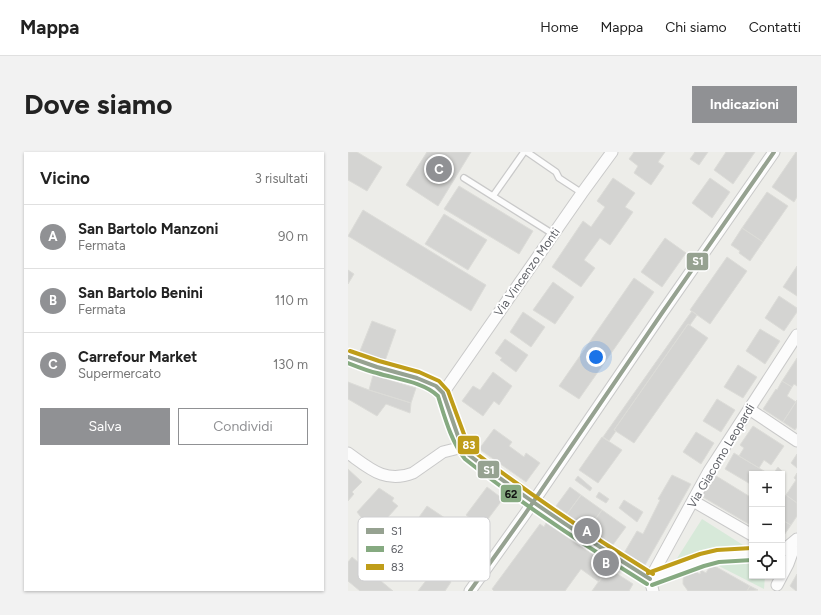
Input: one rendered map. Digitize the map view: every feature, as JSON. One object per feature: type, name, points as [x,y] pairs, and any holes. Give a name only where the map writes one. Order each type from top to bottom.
[{"type":"street","name":"Via Vincenzo Monti","points":[[443,393],[553,234],[612,152]]},
{"type":"street","points":[[490,562],[774,152]]},
{"type":"street","name":"Via Giacomo Leopardi","points":[[650,579],[709,471],[797,336]]},
{"type":"street","points":[[350,360],[417,378],[436,386],[443,393],[463,447],[468,455],[532,502],[600,548],[650,579],[653,591]]},
{"type":"street","points":[[749,409],[797,441]]},
{"type":"street","points":[[348,453],[377,474],[394,477],[407,475],[422,468],[440,453],[463,447]]},
{"type":"street","points":[[693,501],[749,533]]},
{"type":"street","points":[[785,549],[797,539]]},
{"type":"street","points":[[777,584],[788,564],[797,539]]},
{"type":"street","points":[[650,579],[702,560],[718,556],[749,554]]},
{"type":"street","points":[[470,591],[477,581]]},
{"type":"lane","points":[[493,196],[526,152],[556,172],[559,178],[582,193]]},
{"type":"lane","points":[[464,178],[553,234]]},
{"type":"green space","points":[[702,519],[743,545],[744,550],[701,550],[676,560]]},
{"type":"green space","points":[[719,562],[749,564],[749,579],[765,579],[764,589],[715,564]]},
{"type":"building","points":[[348,152],[357,152],[382,167],[367,191],[348,180]]},
{"type":"building","points":[[427,152],[471,152],[438,206],[406,185]]},
{"type":"building","points":[[634,152],[665,152],[658,162],[664,166],[651,185],[634,173],[638,166],[629,159]]},
{"type":"building","points":[[695,152],[708,152],[699,165],[690,159]]},
{"type":"building","points":[[726,152],[755,152],[733,184],[714,170]]},
{"type":"building","points":[[796,152],[797,197],[794,202],[772,187]]},
{"type":"building","points":[[613,178],[635,193],[625,207],[633,212],[610,245],[600,238],[584,260],[595,268],[581,287],[552,267],[583,221],[591,227],[605,207],[597,201]]},
{"type":"building","points":[[710,178],[730,192],[712,218],[692,203]]},
{"type":"building","points":[[459,186],[533,231],[519,254],[444,209]]},
{"type":"building","points":[[767,192],[788,206],[763,242],[742,228]]},
{"type":"building","points":[[363,210],[486,285],[471,311],[348,236]]},
{"type":"building","points":[[444,214],[487,240],[468,270],[425,244]]},
{"type":"building","points":[[742,228],[763,242],[750,261],[739,253],[740,251],[731,245]]},
{"type":"building","points":[[665,238],[686,253],[662,287],[641,272]]},
{"type":"building","points":[[727,257],[747,271],[710,324],[690,310]]},
{"type":"building","points":[[797,266],[797,296],[783,287]]},
{"type":"building","points":[[348,270],[354,274],[348,284]]},
{"type":"building","points":[[634,278],[654,292],[579,399],[559,386]]},
{"type":"building","points":[[553,282],[574,297],[555,324],[533,310]]},
{"type":"building","points":[[779,296],[797,308],[797,312],[784,331],[765,318]]},
{"type":"building","points":[[692,311],[697,315],[690,325],[688,324],[614,430],[616,431],[609,441],[603,437]]},
{"type":"building","points":[[523,312],[545,327],[531,347],[510,332]]},
{"type":"building","points":[[372,321],[396,330],[385,361],[360,351]]},
{"type":"building","points":[[688,324],[708,338],[634,443],[614,430]]},
{"type":"building","points":[[760,329],[780,341],[765,364],[746,351]]},
{"type":"building","points":[[505,339],[528,355],[516,372],[500,360],[502,358],[495,353]]},
{"type":"building","points":[[797,358],[797,386],[794,384],[792,387],[782,381]]},
{"type":"building","points":[[738,365],[757,377],[743,398],[724,387]]},
{"type":"building","points":[[493,372],[512,386],[499,405],[494,401],[483,416],[462,401],[473,386],[480,390]]},
{"type":"building","points":[[373,375],[416,388],[411,403],[369,390]]},
{"type":"building","points":[[782,381],[792,387],[787,396],[796,402],[783,422],[763,409]]},
{"type":"building","points":[[348,382],[411,403],[410,413],[386,404],[377,416],[348,399]]},
{"type":"building","points":[[717,399],[735,410],[721,432],[703,421]]},
{"type":"building","points":[[797,400],[797,427],[795,430],[783,422]]},
{"type":"building","points":[[753,426],[784,446],[771,465],[764,460],[759,468],[739,456],[744,448],[740,445]]},
{"type":"building","points":[[494,429],[512,442],[509,446],[524,457],[526,453],[540,463],[526,482],[479,449]]},
{"type":"building","points":[[696,432],[714,443],[701,464],[683,452]]},
{"type":"building","points":[[602,437],[622,450],[598,483],[579,470]]},
{"type":"building","points":[[734,453],[764,471],[749,471],[749,483],[725,469]]},
{"type":"building","points":[[797,454],[797,468],[791,463]]},
{"type":"building","points":[[778,467],[782,471],[775,471]]},
{"type":"building","points":[[348,469],[362,482],[352,492],[354,494],[348,501]]},
{"type":"building","points":[[797,473],[797,503],[786,495],[796,480],[794,478]]},
{"type":"building","points":[[713,474],[749,496],[749,524],[701,496]]},
{"type":"building","points":[[672,475],[691,484],[645,565],[624,553],[637,531],[643,534],[660,500],[658,499]]},
{"type":"building","points":[[578,476],[592,488],[590,491],[575,480]]},
{"type":"building","points":[[487,487],[503,499],[490,517],[469,517],[466,515]]},
{"type":"building","points":[[570,487],[581,495],[567,514],[556,506]]},
{"type":"building","points":[[379,488],[394,498],[392,501],[398,506],[388,517],[361,517],[357,512]]},
{"type":"building","points":[[599,492],[609,499],[606,503],[596,497]]},
{"type":"building","points":[[581,495],[602,510],[588,529],[567,514]]},
{"type":"building","points":[[786,495],[797,503],[797,516],[791,525],[785,522]]},
{"type":"building","points":[[624,500],[643,512],[637,522],[619,508]]},
{"type":"building","points":[[427,506],[443,517],[419,517]]},
{"type":"building","points":[[602,510],[626,527],[612,546],[588,529]]},
{"type":"building","points":[[785,522],[791,525],[785,534]]},
{"type":"building","points":[[546,523],[610,566],[599,582],[581,569],[565,591],[494,591],[492,589],[540,524],[544,527]]},
{"type":"building","points":[[352,557],[358,562],[358,581],[381,581],[393,591],[360,591],[348,581],[348,562]]},
{"type":"building","points":[[711,564],[750,586],[747,591],[688,591],[683,584],[685,575],[688,572],[694,571],[700,574],[701,570],[706,573]]},
{"type":"building","points":[[608,568],[633,584],[629,591],[592,591]]},
{"type":"building","points":[[797,574],[797,591],[796,591],[790,586]]},
{"type":"building","points":[[426,581],[451,582],[445,591],[418,591]]},
{"type":"building","points":[[750,586],[758,590],[747,591]]},
{"type":"transit line","name":"S1","points":[[490,563],[774,152]]},
{"type":"transit line","name":"83","points":[[350,351],[419,372],[439,381],[448,391],[465,437],[473,451],[562,515],[653,574]]},
{"type":"transit line","name":"S1","points":[[348,357],[417,378],[436,386],[443,393],[459,439],[469,455],[558,519],[650,579]]},
{"type":"transit line","name":"62","points":[[348,363],[370,371],[418,384],[432,391],[438,396],[452,437],[465,459],[554,524],[647,584]]},
{"type":"transit line","name":"83","points":[[648,573],[700,554],[717,550],[749,548]]},
{"type":"transit line","name":"62","points":[[652,585],[719,562],[749,560]]},
{"type":"transit line","name":"S1","points":[[470,591],[477,581]]},
{"type":"place","name":"Carrefour Market","points":[[439,169]]},
{"type":"place","name":"San Bartolo Manzoni","points":[[587,531]]},
{"type":"place","name":"San Bartolo Benini","points":[[606,563]]}]
